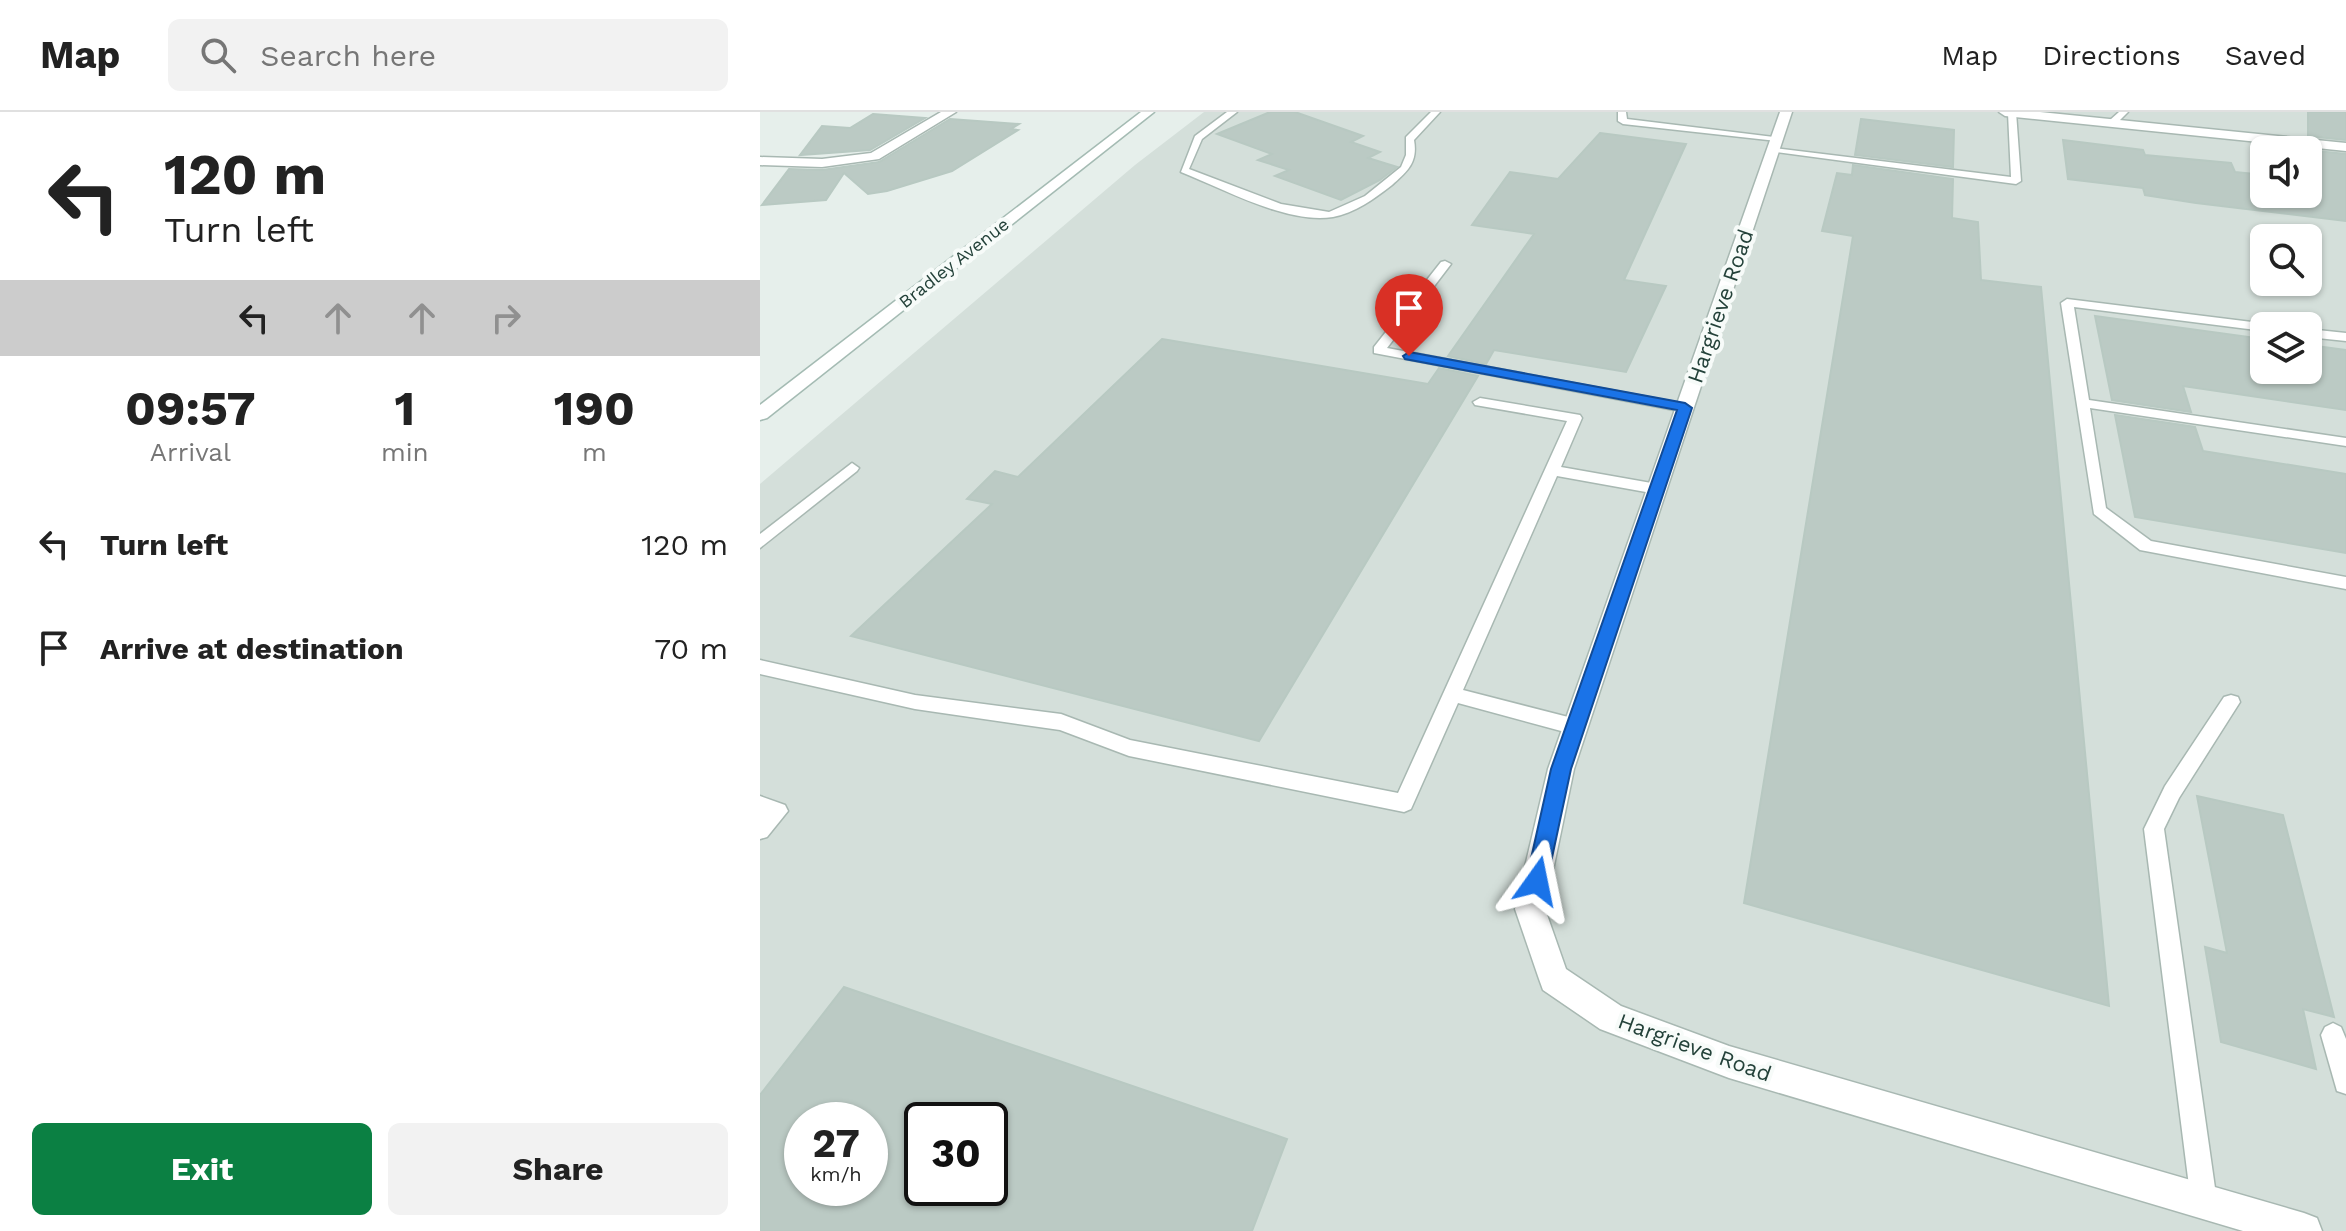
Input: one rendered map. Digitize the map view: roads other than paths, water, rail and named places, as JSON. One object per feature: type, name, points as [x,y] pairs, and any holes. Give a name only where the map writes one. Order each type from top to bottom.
[{"type":"street","points":[[760,161],[822,163],[874,156],[950,112]]},
{"type":"street","name":"Bradley Avenue","points":[[760,414],[1148,112]]},
{"type":"street","name":"Hargrieve Road","points":[[1786,112],[1561,769],[1530,909],[1554,979],[1611,1018],[1729,1062],[2304,1231]]},
{"type":"street","points":[[2005,112],[2059,114],[2346,147]]},
{"type":"lane","points":[[1233,112],[1198,138],[1184,170],[1308,215],[1333,215],[1373,197],[1408,167],[1413,155],[1409,139],[1436,112]]},
{"type":"lane","points":[[1622,112],[1623,121],[2016,181],[2012,113]]},
{"type":"lane","points":[[2113,122],[2124,112]]},
{"type":"lane","points":[[1445,264],[1379,350],[1685,408]]},
{"type":"lane","points":[[2250,325],[2067,303],[2099,510],[2146,546],[2346,583]]},
{"type":"lane","points":[[2322,334],[2346,337]]},
{"type":"lane","points":[[760,667],[915,702],[1061,722],[1129,748],[1404,803],[1575,418],[1480,402]]},
{"type":"lane","points":[[2082,403],[2346,442]]},
{"type":"lane","points":[[760,542],[852,468]]},
{"type":"lane","points":[[1552,470],[1657,489]]},
{"type":"lane","points":[[1452,694],[1576,727]]},
{"type":"lane","points":[[2204,1202],[2154,829],[2172,792],[2231,702]]},
{"type":"lane","points":[[760,805],[778,811],[760,830]]},
{"type":"lane","points":[[2333,1035],[2346,1082]]}]
